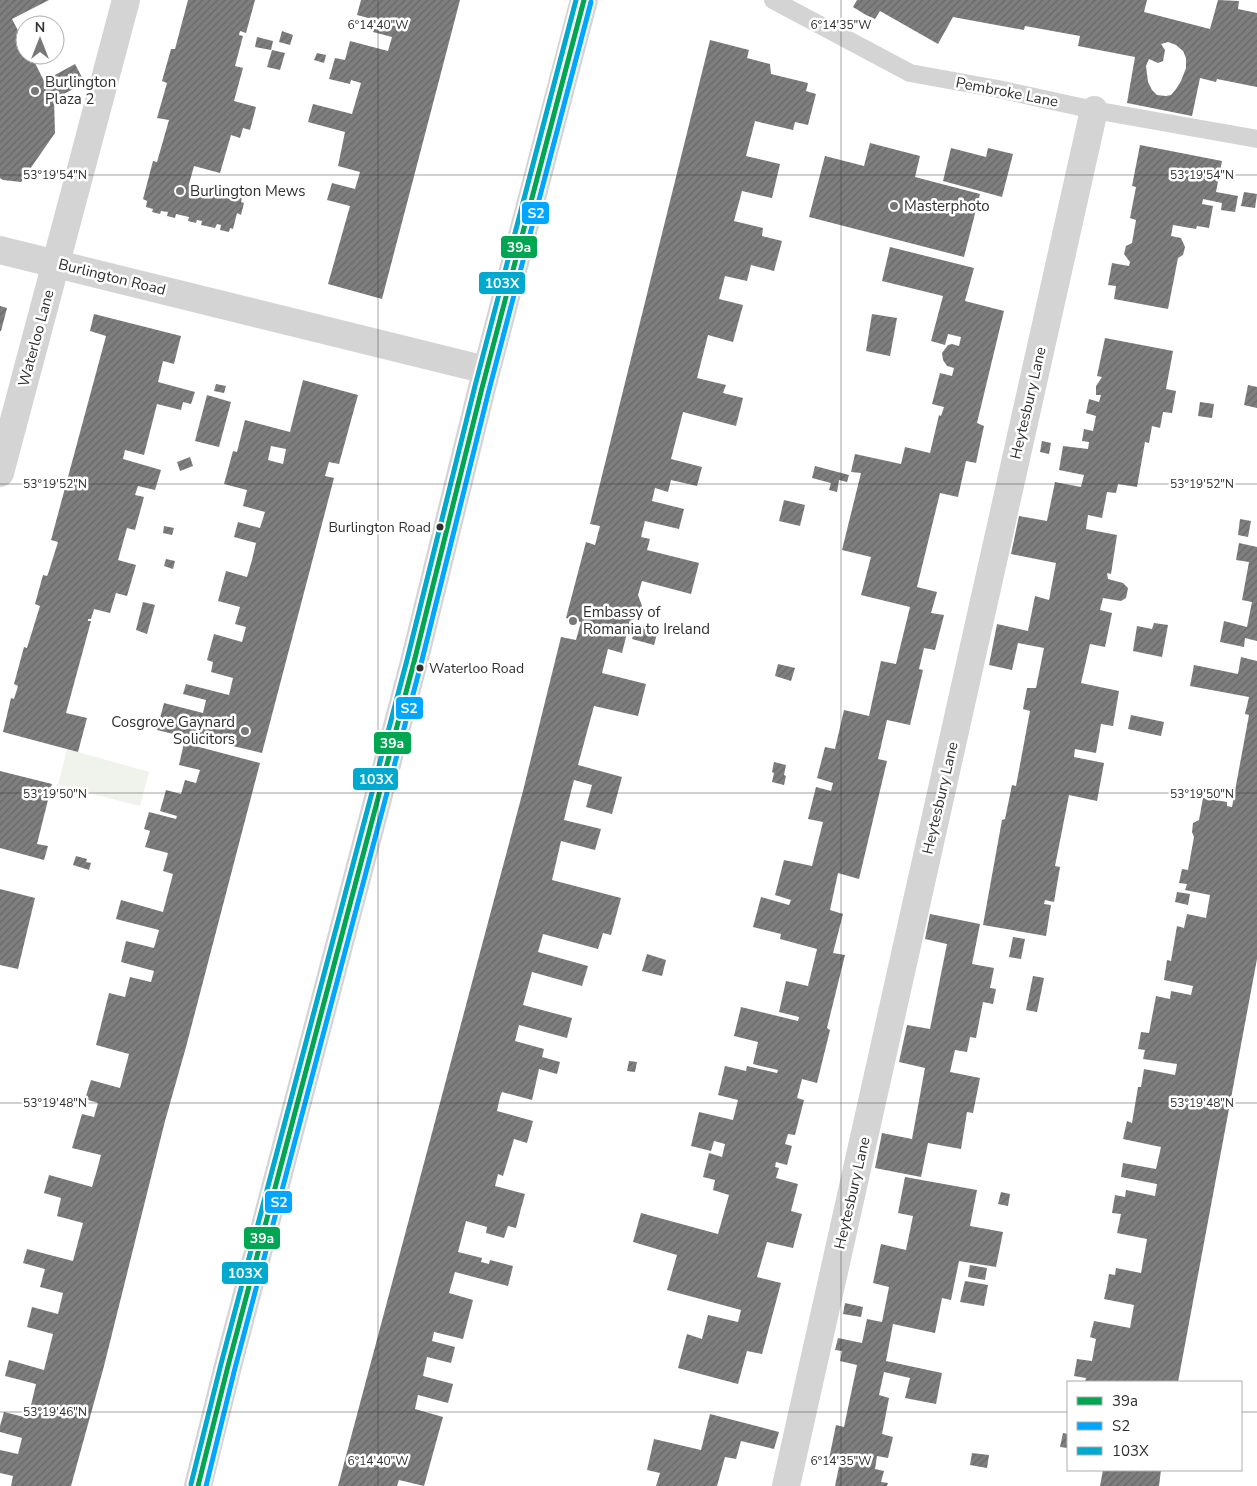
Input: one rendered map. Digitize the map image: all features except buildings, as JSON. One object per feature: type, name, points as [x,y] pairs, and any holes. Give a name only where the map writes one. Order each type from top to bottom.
[{"type":"street","name":"Waterloo Lane","points":[[0,474],[126,0]]},
{"type":"street","points":[[198,1486],[414,662],[486,370],[584,0]]},
{"type":"street","name":"Heytesbury Lane","points":[[786,1486],[1094,110]]},
{"type":"street","name":"Burlington Road","points":[[0,250],[486,370]]},
{"type":"lane","name":"Pembroke Lane","points":[[773,0],[910,73],[1257,140]]},
{"type":"shaded area","points":[[67,749],[149,772],[140,806],[58,785]]},
{"type":"transit line","name":"103X","points":[[191,1484],[407,660],[475,386],[576,0]]},
{"type":"transit line","name":"39a","points":[[198,1486],[414,662],[482,388],[584,0]]},
{"type":"transit line","name":"S2","points":[[206,1486],[235,1368],[421,664],[489,390],[591,2]]},
{"type":"place","name":"Burlington Plaza 2","points":[[35,91]]},
{"type":"place","name":"Burlington Mews","points":[[180,191]]},
{"type":"place","name":"Masterphoto","points":[[894,206]]},
{"type":"place","name":"Burlington Road","points":[[440,527]]},
{"type":"place","name":"Embassy of Romania to Ireland","points":[[573,621]]},
{"type":"place","name":"Waterloo Road","points":[[420,668]]},
{"type":"place","name":"Cosgrove Gaynard Solicitors","points":[[245,731]]}]
